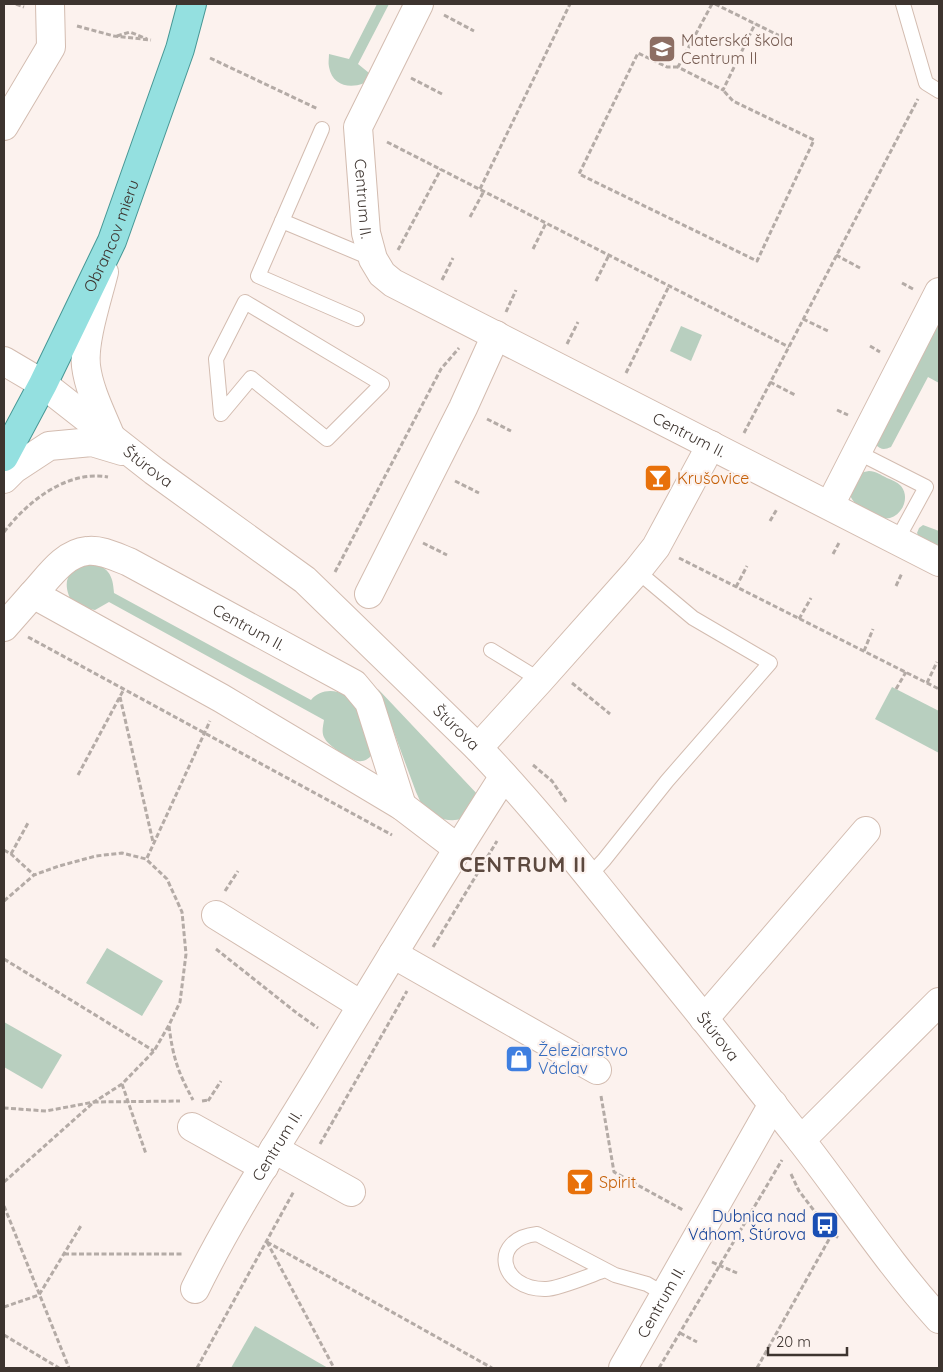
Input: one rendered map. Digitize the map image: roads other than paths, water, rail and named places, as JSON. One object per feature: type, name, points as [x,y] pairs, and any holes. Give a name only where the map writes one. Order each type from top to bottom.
[{"type":"main road","name":"Obrancov mieru","points":[[4,458],[43,384],[112,241],[180,49],[192,4]]},
{"type":"street","name":"Centrum II.","points":[[429,8],[388,66],[358,127],[366,233],[384,258],[382,274],[392,283],[939,562]]},
{"type":"street","points":[[4,126],[51,46],[51,11]]},
{"type":"street","points":[[111,437],[94,398],[86,365],[89,332],[112,241]]},
{"type":"street","points":[[830,505],[939,292]]},
{"type":"street","points":[[369,594],[463,408],[496,335]]},
{"type":"street","name":"Štúrova","points":[[4,361],[43,384],[133,454],[305,580],[478,748],[589,876],[773,1104],[911,1288],[939,1319]]},
{"type":"street","points":[[4,479],[14,469],[49,446],[92,442],[133,454]]},
{"type":"street","points":[[478,748],[637,571],[656,547],[711,445]]},
{"type":"street","name":"Centrum II.","points":[[5,626],[65,560],[86,551],[102,552],[129,562],[354,684],[368,702],[402,806]]},
{"type":"street","points":[[33,594],[221,698],[402,806],[458,848]]},
{"type":"street","name":"Centrum II.","points":[[196,1289],[212,1254],[269,1158],[361,1005],[504,776]]},
{"type":"street","points":[[704,1019],[866,831]]},
{"type":"street","points":[[216,915],[361,1005]]},
{"type":"street","points":[[394,954],[597,1070]]},
{"type":"street","points":[[801,1140],[939,1002]]},
{"type":"street","name":"Centrum II.","points":[[622,1368],[666,1295],[773,1104]]},
{"type":"street","points":[[193,1114],[269,1158],[307,1167],[351,1192]]},
{"type":"lane","points":[[903,4],[926,83],[939,91]]},
{"type":"lane","points":[[322,129],[258,276],[357,319]]},
{"type":"lane","points":[[282,221],[384,258]]},
{"type":"lane","points":[[245,302],[382,384],[327,439],[251,378],[221,414],[216,359],[245,302]]},
{"type":"lane","points":[[856,452],[926,487],[897,540]]},
{"type":"lane","points":[[589,876],[667,781],[770,663],[693,618],[637,571]]},
{"type":"lane","points":[[491,650],[540,680]]},
{"type":"lane","points":[[605,1270],[548,1289],[527,1288],[511,1277],[505,1262],[507,1252],[514,1241],[524,1235],[537,1234],[615,1275],[647,1284],[666,1295]]},
{"type":"place","name":"Materská škola Centrum II","points":[[662,49]]},
{"type":"place","name":"Krušovice","points":[[658,478]]},
{"type":"place","name":"Železiarstvo Václav","points":[[519,1059]]},
{"type":"place","name":"Spirit","points":[[580,1182]]},
{"type":"place","name":"Dubnica nad Váhom, Štúrova","points":[[825,1225]]},
{"type":"district","name":"CENTRUM II","points":[[523,864]]}]
